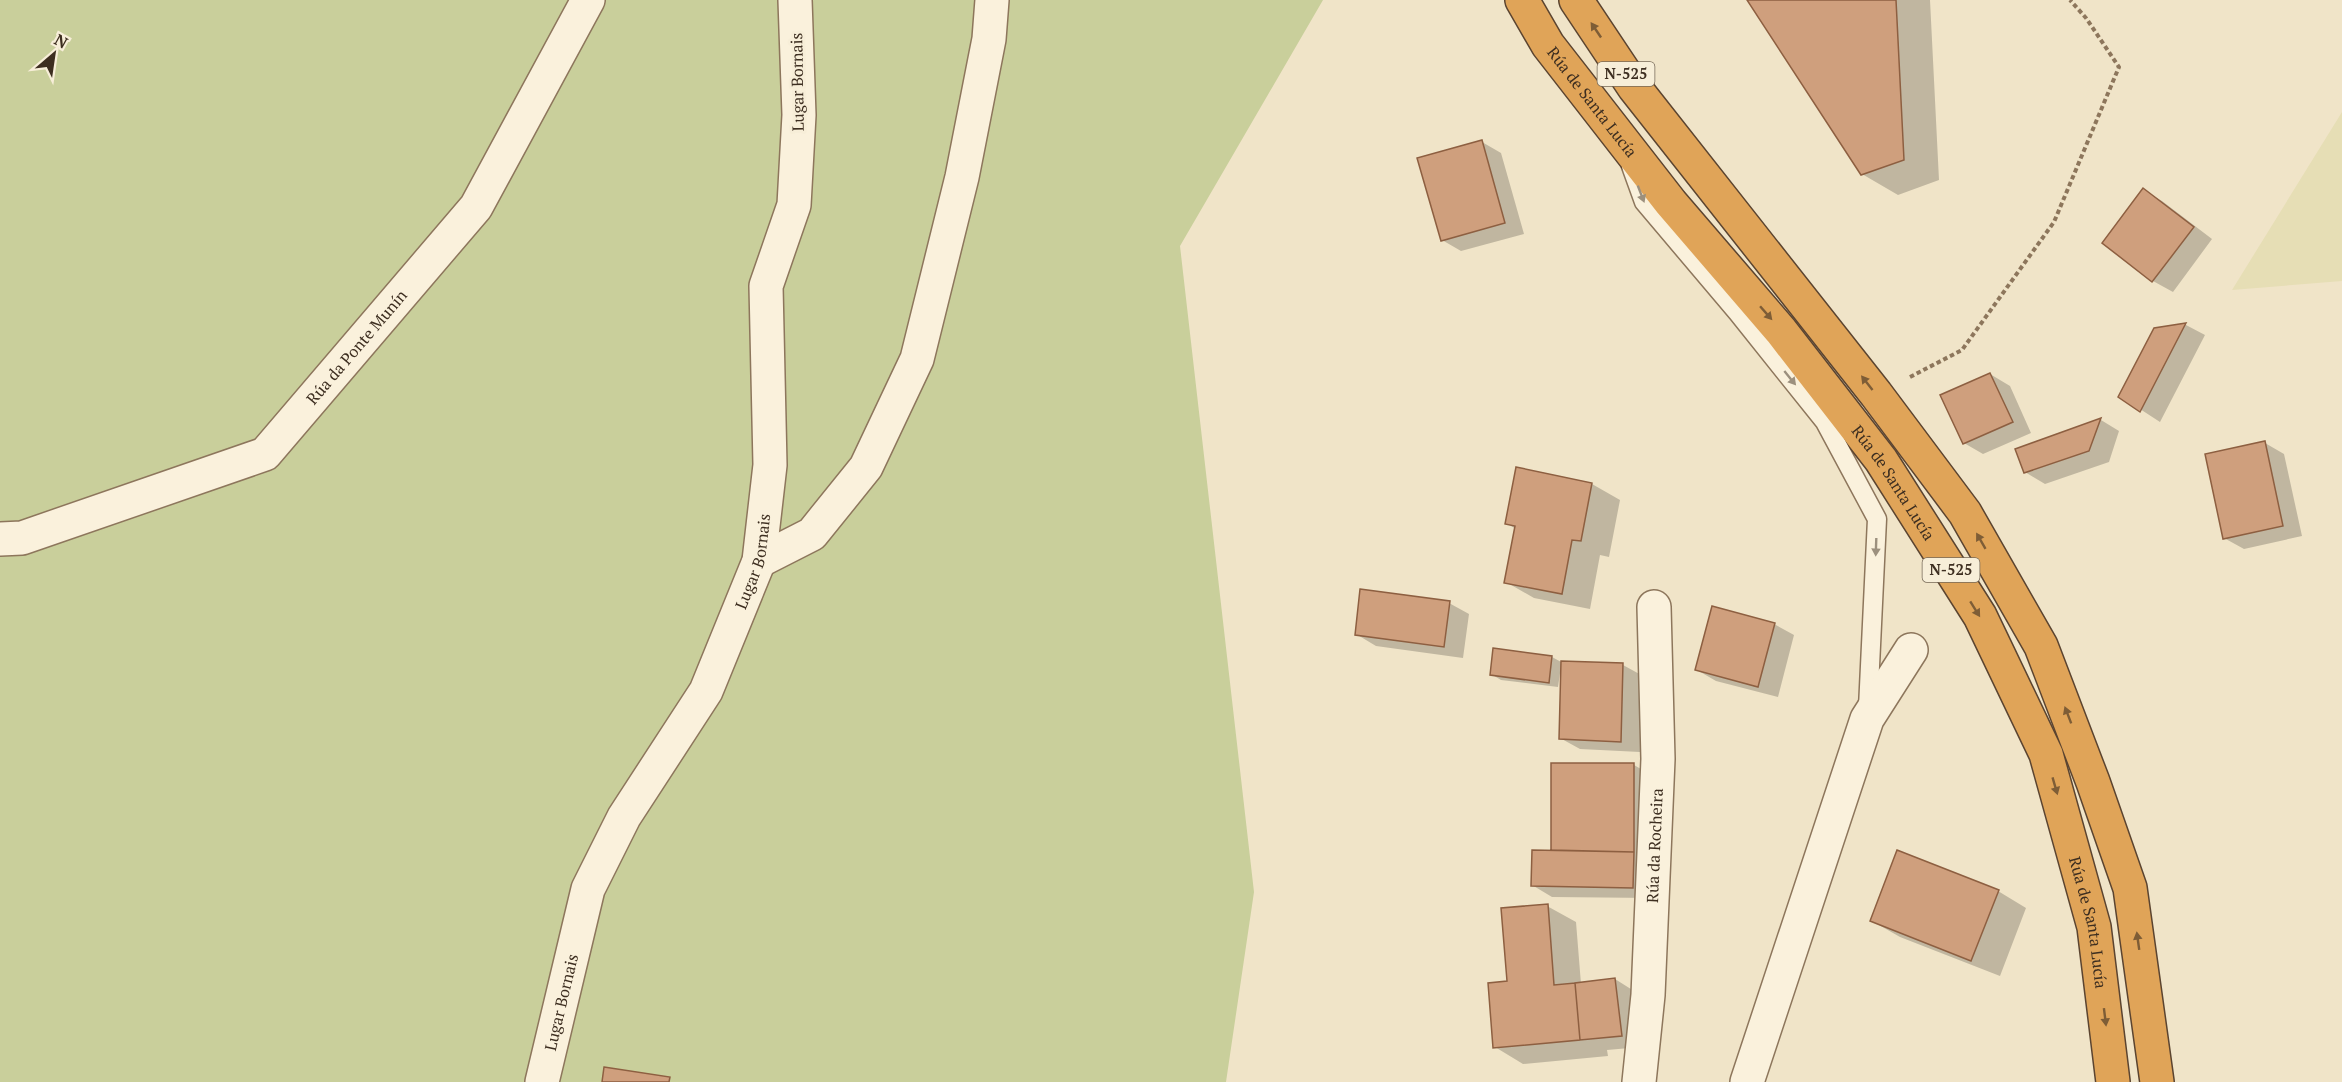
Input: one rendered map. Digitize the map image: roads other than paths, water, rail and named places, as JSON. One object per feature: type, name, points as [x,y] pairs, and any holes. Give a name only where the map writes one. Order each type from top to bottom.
[{"type":"highway","name":"Rúa de Santa Lucía","points":[[1522,0],[1548,45],[1671,203],[1781,331],[1881,460],[1980,616],[2046,754],[2094,927],[2113,1082]]},
{"type":"highway","name":"N-525","points":[[1576,0],[1634,87],[1876,394],[1965,513],[2041,646],[2093,782],[2130,888],[2157,1082]]},
{"type":"street","name":"Rúa da Ponte Munín","points":[[0,539],[22,538],[265,454],[476,207],[588,0]]},
{"type":"street","name":"Lugar Bornais","points":[[542,1082],[588,889],[624,817],[706,692],[759,561],[770,465],[766,286],[794,205],[799,115],[795,0]]},
{"type":"street","points":[[759,561],[812,534],[866,467],[917,359],[962,177],[989,39],[992,0]]},
{"type":"street","name":"Rúa da Rocheira","points":[[1639,1082],[1648,995],[1658,759],[1654,608]]},
{"type":"street","points":[[1747,1082],[1867,719],[1911,650]]},
{"type":"lane","points":[[1622,139],[1644,202],[1737,312],[1825,422],[1877,519],[1867,719]]}]
